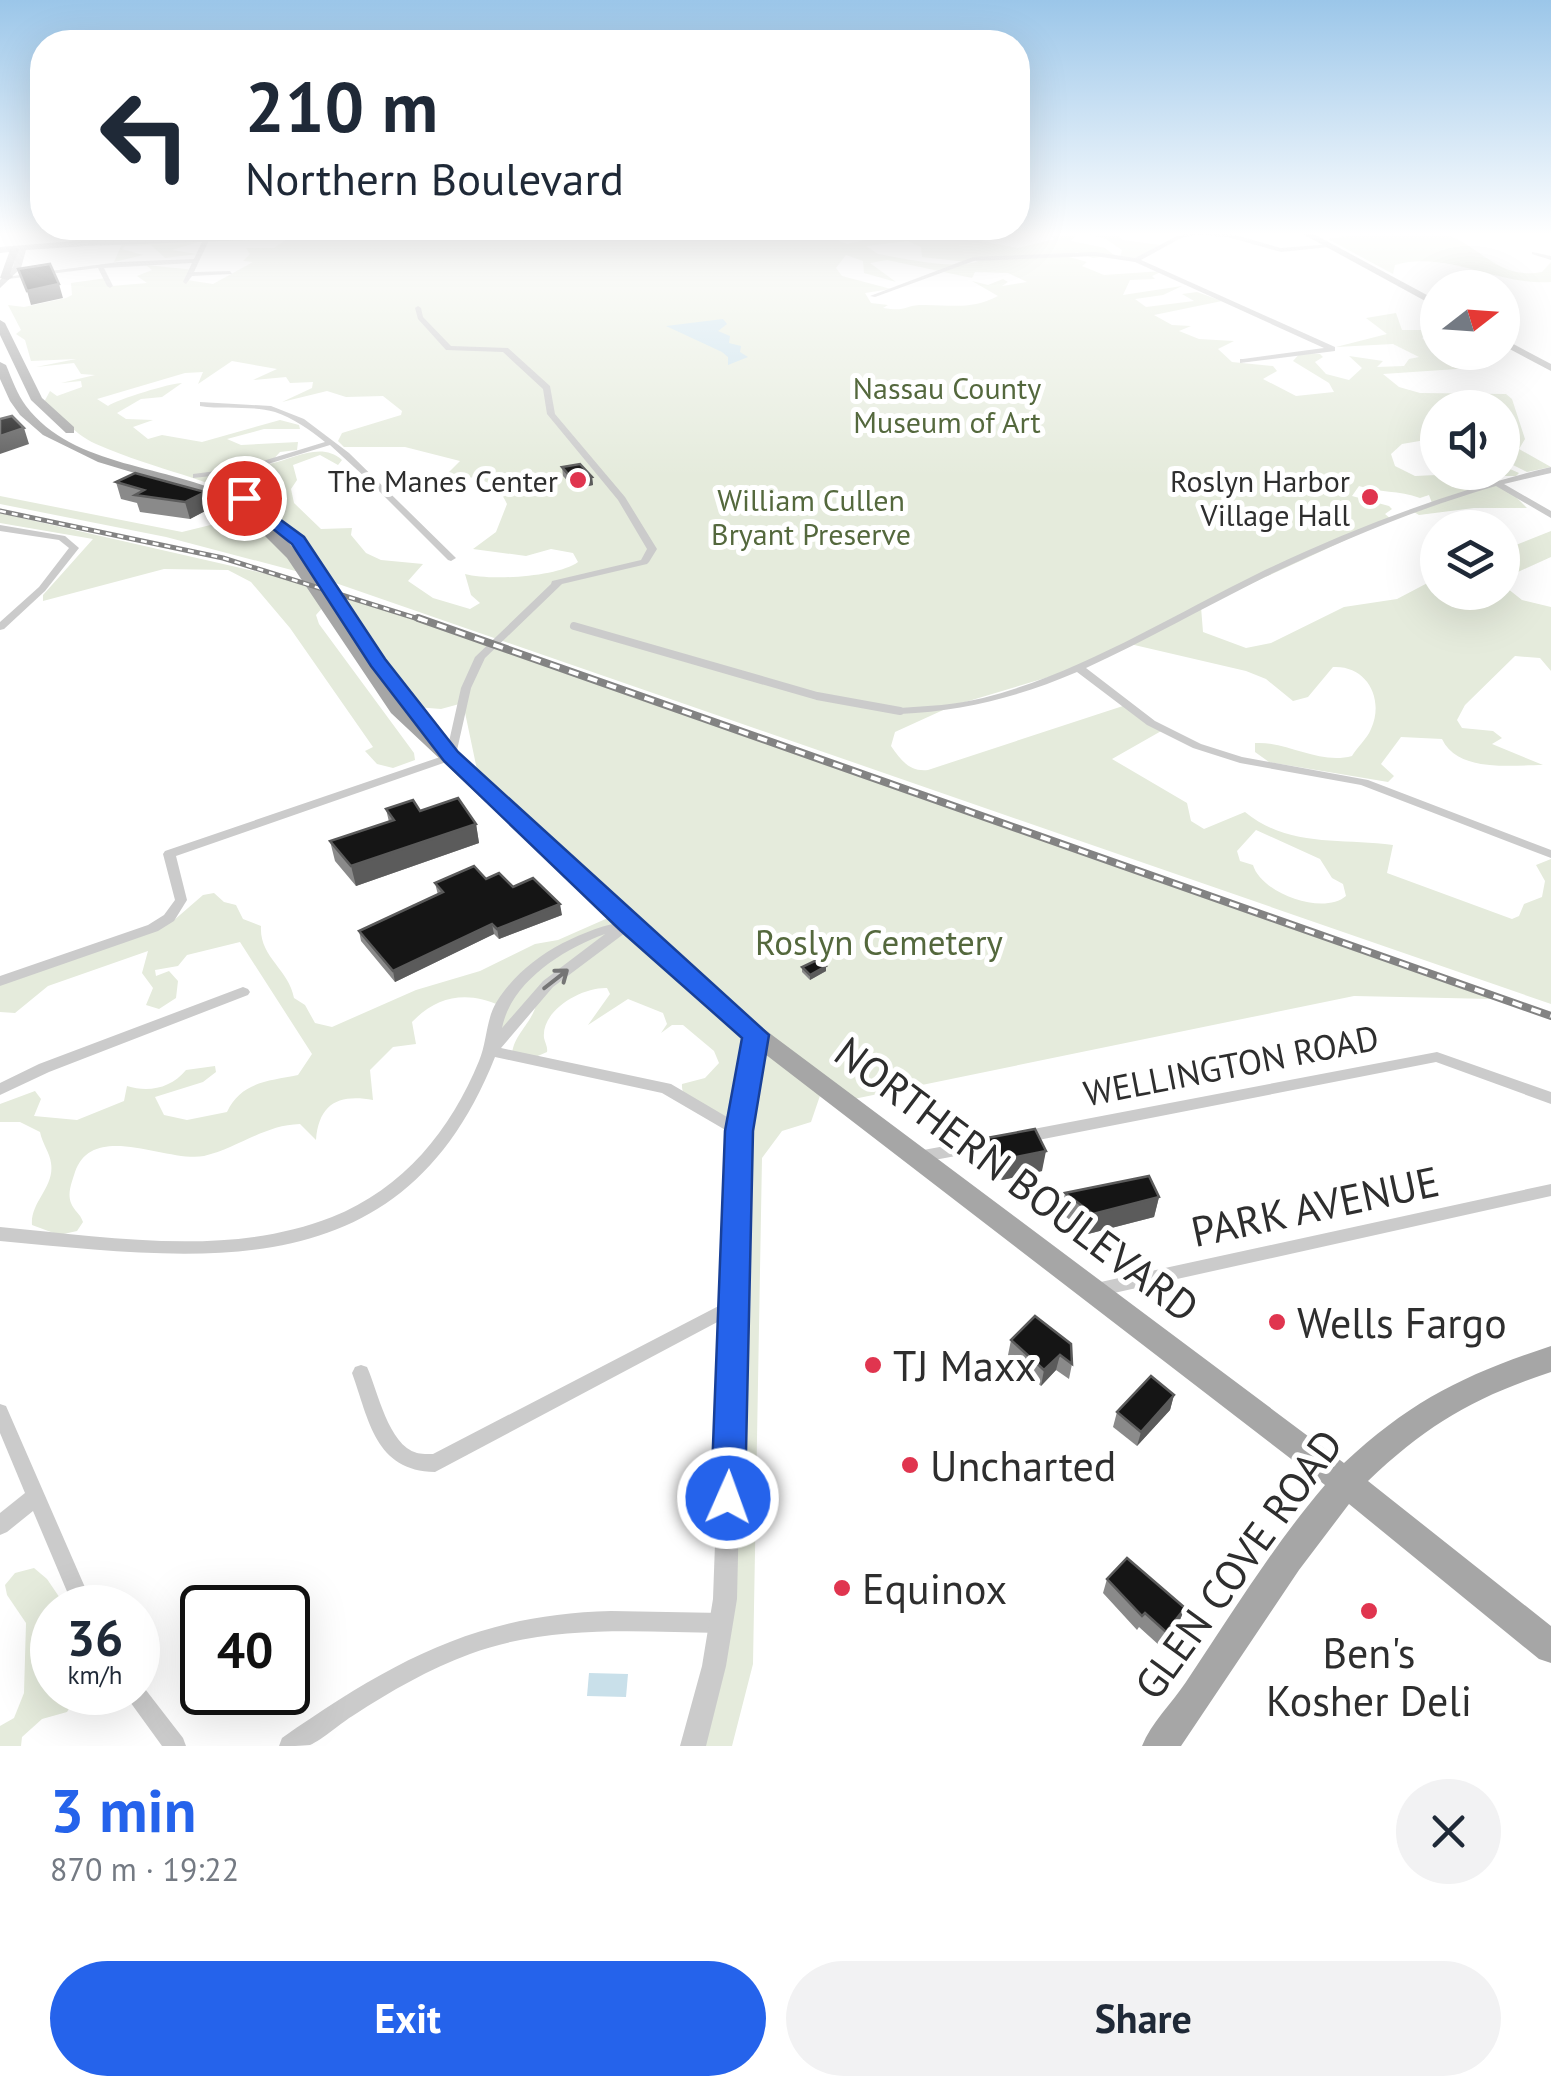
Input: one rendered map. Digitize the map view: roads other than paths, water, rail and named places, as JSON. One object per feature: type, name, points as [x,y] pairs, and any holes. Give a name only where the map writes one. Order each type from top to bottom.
[{"type":"main road","name":"NORTHERN BOULEVARD","points":[[0,323],[37,400],[84,438],[231,490],[263,510],[298,541],[378,662],[451,757]]},
{"type":"main road","points":[[1520,351],[1551,368]]},
{"type":"main road","name":"NORTHERN BOULEVARD","points":[[0,364],[18,404],[36,422],[68,442],[201,488],[266,526],[296,560],[372,680],[397,710],[628,924],[756,1035],[1344,1481],[1551,1647]]},
{"type":"main road","points":[[18,404],[37,400]]},
{"type":"main road","name":"GLEN COVE ROAD","points":[[1159,1746],[1344,1481],[1400,1428],[1436,1404],[1495,1376],[1551,1359]]},
{"type":"street","points":[[0,981],[101,947],[170,918],[181,900],[169,854],[451,757],[472,670],[485,651],[523,621],[559,582],[644,562],[652,549],[650,540],[622,498],[551,414],[547,388],[505,350],[448,348],[419,313]]},
{"type":"street","points":[[1243,361],[1332,349],[1254,313]]},
{"type":"street","points":[[203,404],[280,411],[328,443],[452,558]]},
{"type":"street","points":[[196,476],[241,470],[328,443]]},
{"type":"street","points":[[231,490],[230,478],[241,470]]},
{"type":"street","points":[[1520,477],[1551,470]]},
{"type":"street","points":[[574,626],[652,645],[847,705],[900,712],[952,708],[1080,668],[1229,592],[1446,497],[1471,490]]},
{"type":"street","points":[[1508,490],[1551,515]]},
{"type":"street","points":[[0,528],[62,538],[74,548],[42,589],[0,627]]},
{"type":"street","points":[[1080,668],[1151,723],[1197,746],[1240,760],[1364,782],[1551,854]]},
{"type":"street","points":[[490,1050],[548,984],[628,924]]},
{"type":"street","points":[[2,1238],[234,1246],[290,1238],[334,1224],[384,1198],[435,1154],[461,1116],[490,1050],[501,1006],[537,968],[585,936],[628,924]]},
{"type":"street","points":[[0,1090],[44,1068],[243,992]]},
{"type":"street","points":[[692,1746],[722,1623],[739,1131],[756,1035]]},
{"type":"street","points":[[490,1050],[666,1088],[739,1131]]},
{"type":"street","name":"WELLINGTON ROAD","points":[[918,1157],[1437,1056],[1551,1098]]},
{"type":"street","name":"PARK AVENUE","points":[[1094,1291],[1551,1190]]},
{"type":"street","points":[[361,1373],[393,1450],[413,1463],[435,1464],[734,1305]]},
{"type":"street","points":[[0,1412],[74,1585]]},
{"type":"street","points":[[0,1525],[36,1496]]},
{"type":"street","points":[[290,1746],[400,1673],[472,1642],[548,1625],[722,1623]]},
{"type":"street","points":[[152,1715],[175,1746]]},
{"type":"water","points":[[723,319],[727,324],[718,331],[730,336],[729,343],[741,346],[740,352],[748,357],[728,365],[728,357],[722,352],[666,326]]},
{"type":"water","points":[[589,1673],[628,1674],[626,1697],[587,1696]]},
{"type":"railway","points":[[0,511],[223,558],[425,621]]},
{"type":"railway","points":[[418,618],[1551,1016]]},
{"type":"place","name":"The Manes Center","points":[[578,480]]},
{"type":"place","name":"Roslyn Harbor Village Hall","points":[[1370,497]]},
{"type":"place","name":"Wells Fargo","points":[[1277,1322]]},
{"type":"place","name":"TJ Maxx","points":[[873,1365]]},
{"type":"place","name":"Uncharted","points":[[910,1465]]},
{"type":"place","name":"Equinox","points":[[842,1588]]},
{"type":"place","name":"Ben's Kosher Deli","points":[[1369,1611]]},
{"type":"park label","name":"Nassau County Museum of Art","points":[[947,404]]},
{"type":"park label","name":"William Cullen Bryant Preserve","points":[[811,516]]},
{"type":"park label","name":"Roslyn Cemetery","points":[[879,942]]}]
